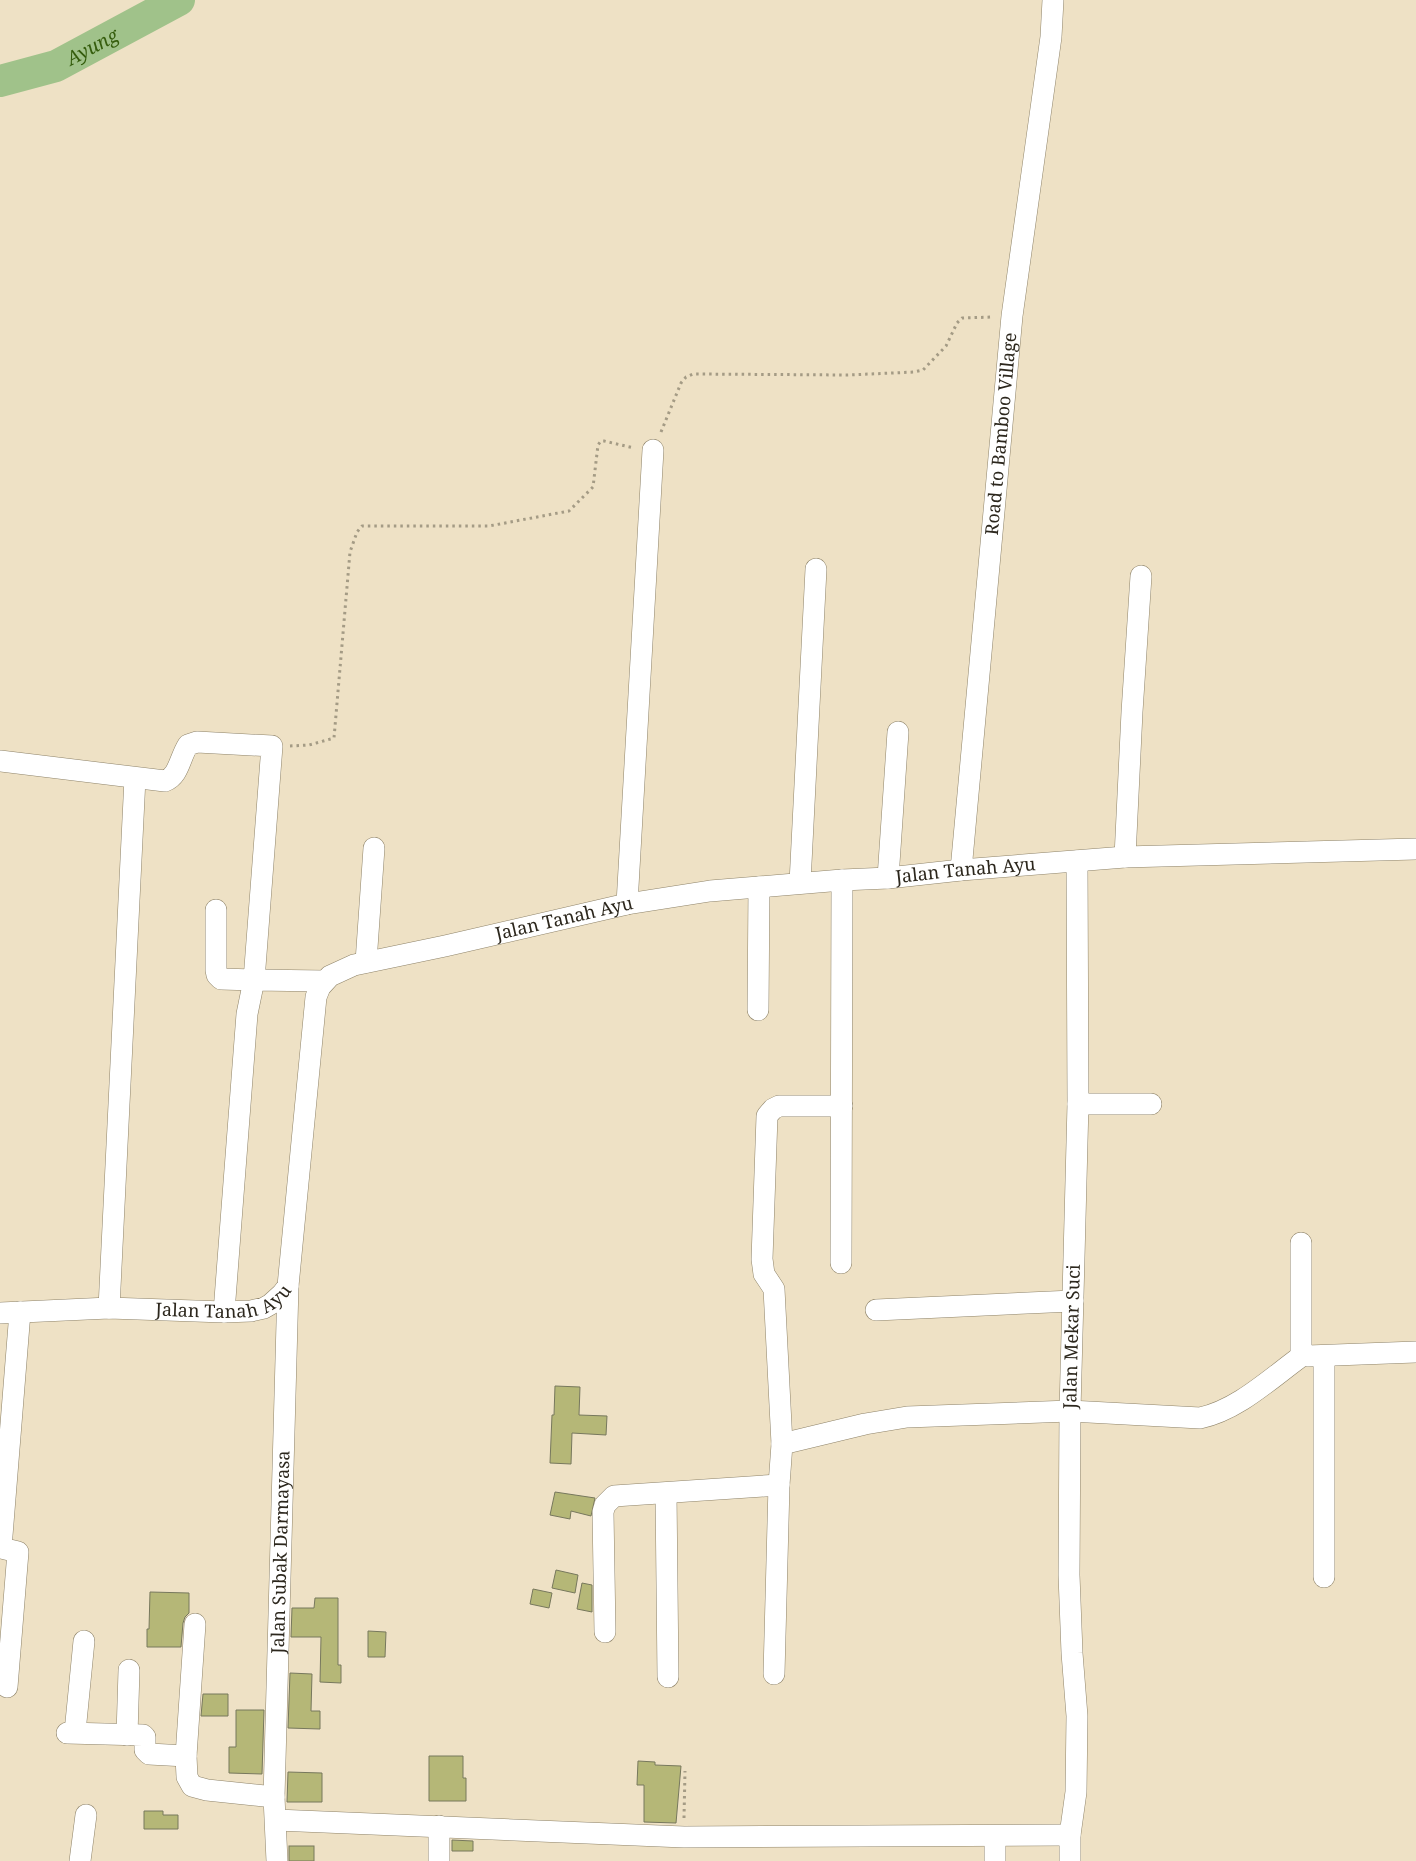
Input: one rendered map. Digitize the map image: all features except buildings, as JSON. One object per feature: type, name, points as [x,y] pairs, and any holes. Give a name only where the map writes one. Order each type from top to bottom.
[{"type":"street","name":"Road to Bamboo Village","points":[[961,870],[1012,316],[1051,37],[1053,0]]},
{"type":"street","points":[[627,904],[654,450]]},
{"type":"street","points":[[800,883],[816,569]]},
{"type":"street","points":[[1124,858],[1141,576]]},
{"type":"street","points":[[888,878],[898,732]]},
{"type":"street","points":[[0,761],[162,781],[169,780],[176,773],[188,745],[197,742],[272,746],[254,980],[247,1014],[224,1312]]},
{"type":"street","points":[[109,1308],[135,778]]},
{"type":"street","points":[[366,962],[374,848]]},
{"type":"street","name":"Jalan Tanah Ayu","points":[[10,1313],[109,1308],[224,1312],[251,1311],[264,1308],[277,1300],[288,1286],[316,997],[324,982],[340,970],[366,962],[446,946],[627,904],[710,891],[1124,858],[1416,849]]},
{"type":"street","name":"Jalan Mekar Suci","points":[[782,1444],[864,1424],[907,1417],[1070,1411],[1078,1104],[1077,861]]},
{"type":"street","points":[[841,1264],[842,880]]},
{"type":"street","points":[[758,1010],[759,887]]},
{"type":"street","points":[[216,910],[216,970],[221,979],[324,982]]},
{"type":"street","points":[[1078,1104],[1150,1104]]},
{"type":"street","points":[[774,1674],[779,1485],[782,1444],[774,1289],[764,1274],[762,1259],[768,1116],[773,1109],[779,1106],[842,1106]]},
{"type":"street","points":[[1301,1243],[1301,1350],[1314,1355],[1416,1352]]},
{"type":"street","name":"Jalan Subak Darmayasa","points":[[277,1861],[274,1797],[288,1286]]},
{"type":"street","points":[[876,1310],[1073,1301]]},
{"type":"street","points":[[7,1687],[18,1552],[1,1548],[10,1313]]},
{"type":"street","points":[[1070,1861],[1070,1835],[1076,1792],[1077,1716],[1069,1575],[1070,1411],[1200,1418],[1217,1414],[1314,1355]]},
{"type":"street","points":[[1314,1355],[1324,1577]]},
{"type":"street","points":[[605,1632],[604,1504],[614,1496],[779,1485]]},
{"type":"street","points":[[666,1493],[668,1677]]},
{"type":"street","points":[[195,1624],[186,1756],[187,1777],[192,1786],[207,1790],[274,1797]]},
{"type":"street","points":[[84,1642],[71,1732],[143,1735],[145,1737],[145,1750],[150,1754],[186,1756]]},
{"type":"street","points":[[127,1735],[129,1670]]},
{"type":"street","points":[[80,1861],[86,1814]]},
{"type":"street","points":[[276,1820],[684,1837],[1070,1835]]},
{"type":"street","points":[[439,1826],[439,1861]]},
{"type":"street","points":[[995,1861],[996,1836]]},
{"type":"path","points":[[272,746],[309,745],[334,738],[350,552],[357,532],[362,526],[489,526],[568,511],[593,487],[598,445],[601,441],[628,448],[654,450],[681,384],[686,377],[693,374],[848,375],[914,372],[923,370],[946,346],[957,323],[962,318],[1012,316]]},
{"type":"waterway","name":"Ayung","points":[[0,81],[56,66],[179,0]]}]
